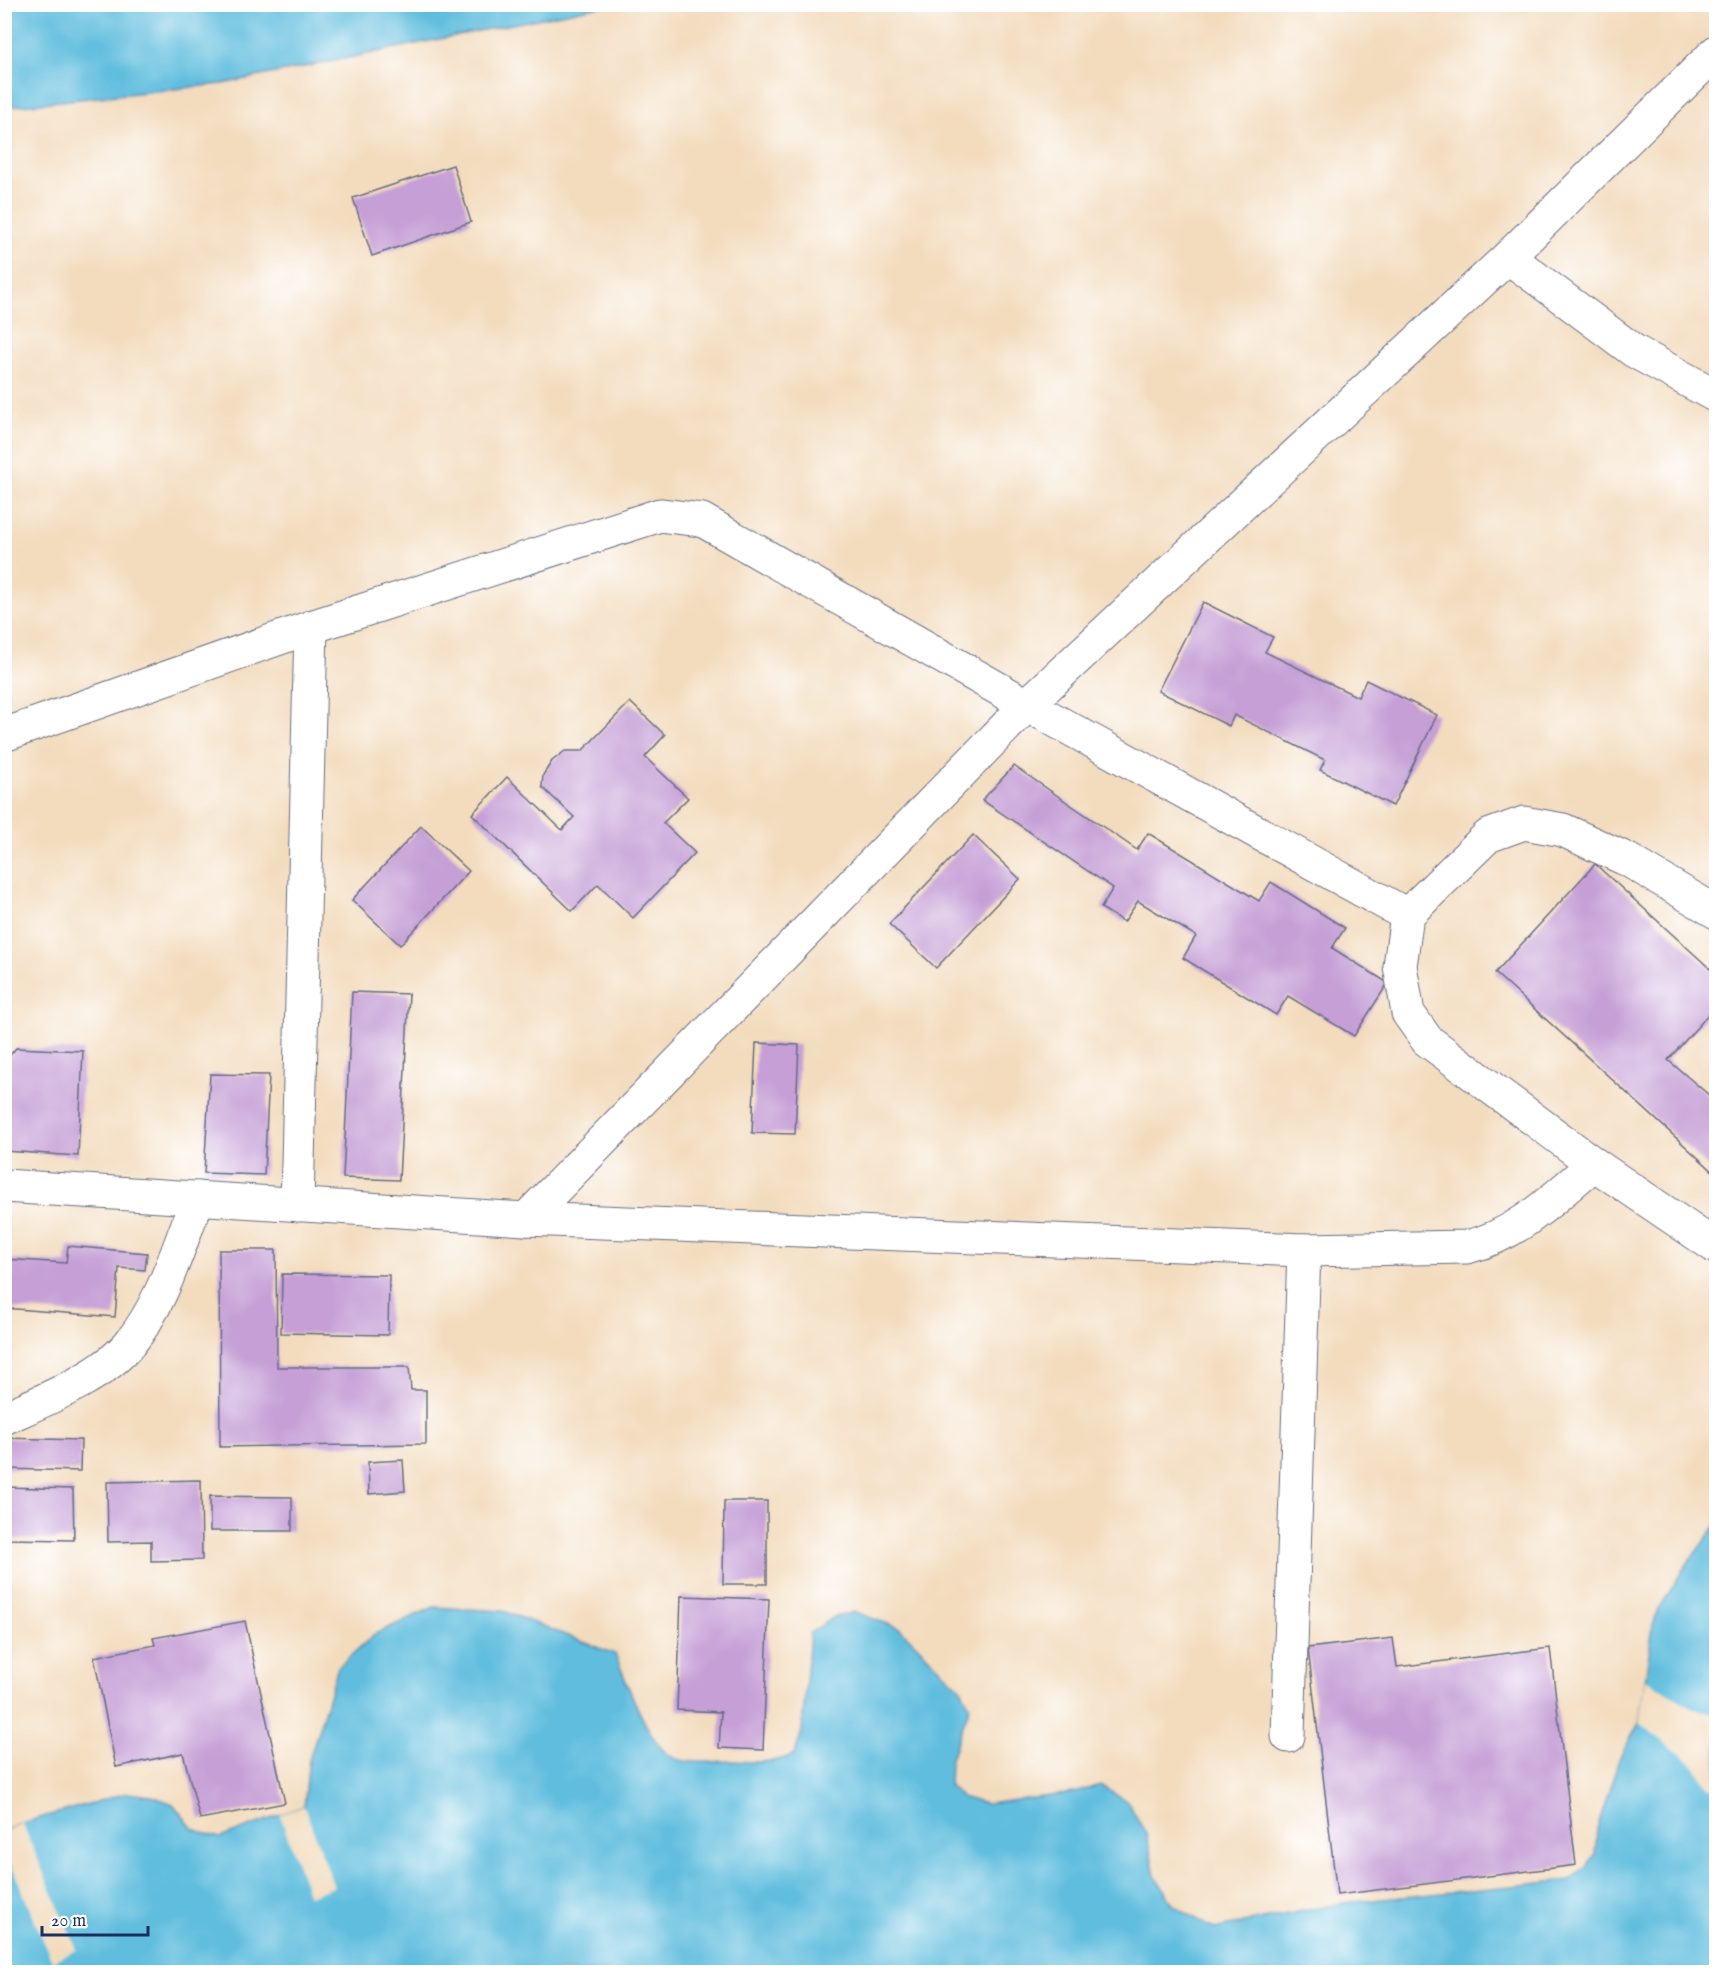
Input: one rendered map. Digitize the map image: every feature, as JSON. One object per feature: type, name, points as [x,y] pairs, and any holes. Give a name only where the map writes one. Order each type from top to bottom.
[{"type":"street","points":[[526,1219],[1027,705],[1508,257],[1716,52]]},
{"type":"street","points":[[1508,257],[1634,351],[1716,396]]},
{"type":"street","points":[[4,735],[311,627],[660,515],[702,520],[1027,705],[1407,915]]},
{"type":"street","points":[[297,1205],[311,627]]},
{"type":"street","points":[[1716,912],[1628,860],[1563,830],[1524,823],[1488,836],[1407,915],[1400,966],[1408,1013],[1428,1040],[1594,1164],[1716,1247]]},
{"type":"street","points":[[4,1186],[526,1219],[1304,1250],[1467,1247],[1491,1241],[1517,1228],[1594,1164]]},
{"type":"street","points":[[4,1418],[96,1371],[129,1345],[150,1316],[198,1198]]},
{"type":"street","points":[[1288,1736],[1304,1250]]},
{"type":"water","points":[[4,5],[605,5],[222,84],[5,107]]},
{"type":"water","points":[[1716,1525],[1716,1972],[5,1972],[4,1831],[22,1823],[127,1793],[152,1796],[173,1804],[193,1829],[220,1838],[304,1806],[309,1760],[338,1667],[375,1634],[434,1607],[503,1611],[615,1654],[652,1736],[669,1755],[683,1761],[699,1762],[764,1762],[795,1754],[802,1731],[810,1633],[834,1617],[855,1612],[899,1628],[961,1689],[970,1706],[950,1761],[949,1785],[961,1797],[986,1804],[1074,1793],[1100,1785],[1128,1802],[1147,1836],[1155,1875],[1174,1906],[1214,1929],[1343,1903],[1570,1880],[1587,1867],[1595,1855],[1597,1829],[1619,1759],[1639,1723],[1654,1618],[1682,1571]]},
{"type":"pier","points":[[1645,1679],[1694,1709],[1716,1715],[1716,1788],[1710,1789],[1691,1762],[1639,1723]]},
{"type":"pier","points":[[304,1806],[334,1887],[309,1896],[280,1815]]},
{"type":"pier","points":[[22,1823],[77,1950],[52,1961],[5,1850],[5,1831]]},
{"type":"building","points":[[453,165],[471,222],[372,256],[353,198]]},
{"type":"building","points":[[1203,602],[1273,637],[1265,652],[1358,697],[1366,680],[1437,715],[1393,806],[1320,770],[1325,760],[1234,715],[1229,726],[1158,691]]},
{"type":"building","points":[[630,702],[665,735],[645,757],[688,798],[663,823],[695,853],[633,918],[598,884],[572,911],[472,814],[507,777],[562,830],[574,817],[542,787],[543,775],[552,761],[565,751],[582,751]]},
{"type":"building","points":[[1014,766],[1137,850],[1148,833],[1259,901],[1271,882],[1345,928],[1332,948],[1388,983],[1354,1036],[1288,996],[1276,1015],[1183,958],[1196,936],[1138,901],[1124,922],[1101,908],[1113,888],[982,800]]},
{"type":"building","points":[[421,826],[469,871],[400,945],[352,900]]},
{"type":"building","points":[[973,835],[1020,879],[936,968],[889,924]]},
{"type":"building","points":[[1595,864],[1716,974],[1716,1006],[1668,1060],[1716,1101],[1716,1174],[1495,973]]},
{"type":"building","points":[[352,992],[409,994],[399,1180],[343,1178]]},
{"type":"building","points":[[756,1043],[799,1045],[795,1134],[752,1133]]},
{"type":"building","points":[[16,1048],[83,1051],[78,1156],[4,1151],[6,1060]]},
{"type":"building","points":[[210,1074],[269,1075],[264,1175],[204,1173]]},
{"type":"building","points":[[68,1246],[147,1253],[145,1270],[119,1268],[115,1317],[4,1308],[4,1259],[66,1263]]},
{"type":"building","points":[[219,1250],[276,1250],[277,1367],[409,1367],[411,1390],[426,1390],[426,1444],[220,1447]]},
{"type":"building","points":[[282,1274],[389,1275],[388,1335],[281,1333]]},
{"type":"building","points":[[4,1438],[81,1440],[80,1471],[4,1469]]},
{"type":"building","points":[[403,1460],[405,1491],[369,1494],[368,1462]]},
{"type":"building","points":[[201,1480],[202,1560],[151,1561],[151,1541],[108,1542],[107,1482]]},
{"type":"building","points":[[4,1487],[73,1489],[74,1540],[4,1539]]},
{"type":"building","points":[[210,1496],[292,1497],[292,1531],[210,1531]]},
{"type":"building","points":[[724,1501],[767,1501],[767,1584],[723,1584]]},
{"type":"building","points":[[681,1596],[769,1599],[763,1750],[719,1748],[721,1712],[677,1710]]},
{"type":"building","points":[[245,1621],[285,1803],[200,1819],[183,1753],[116,1767],[94,1657],[155,1645],[153,1638]]},
{"type":"building","points":[[1393,1638],[1397,1667],[1550,1648],[1576,1865],[1337,1895],[1308,1648]]}]
